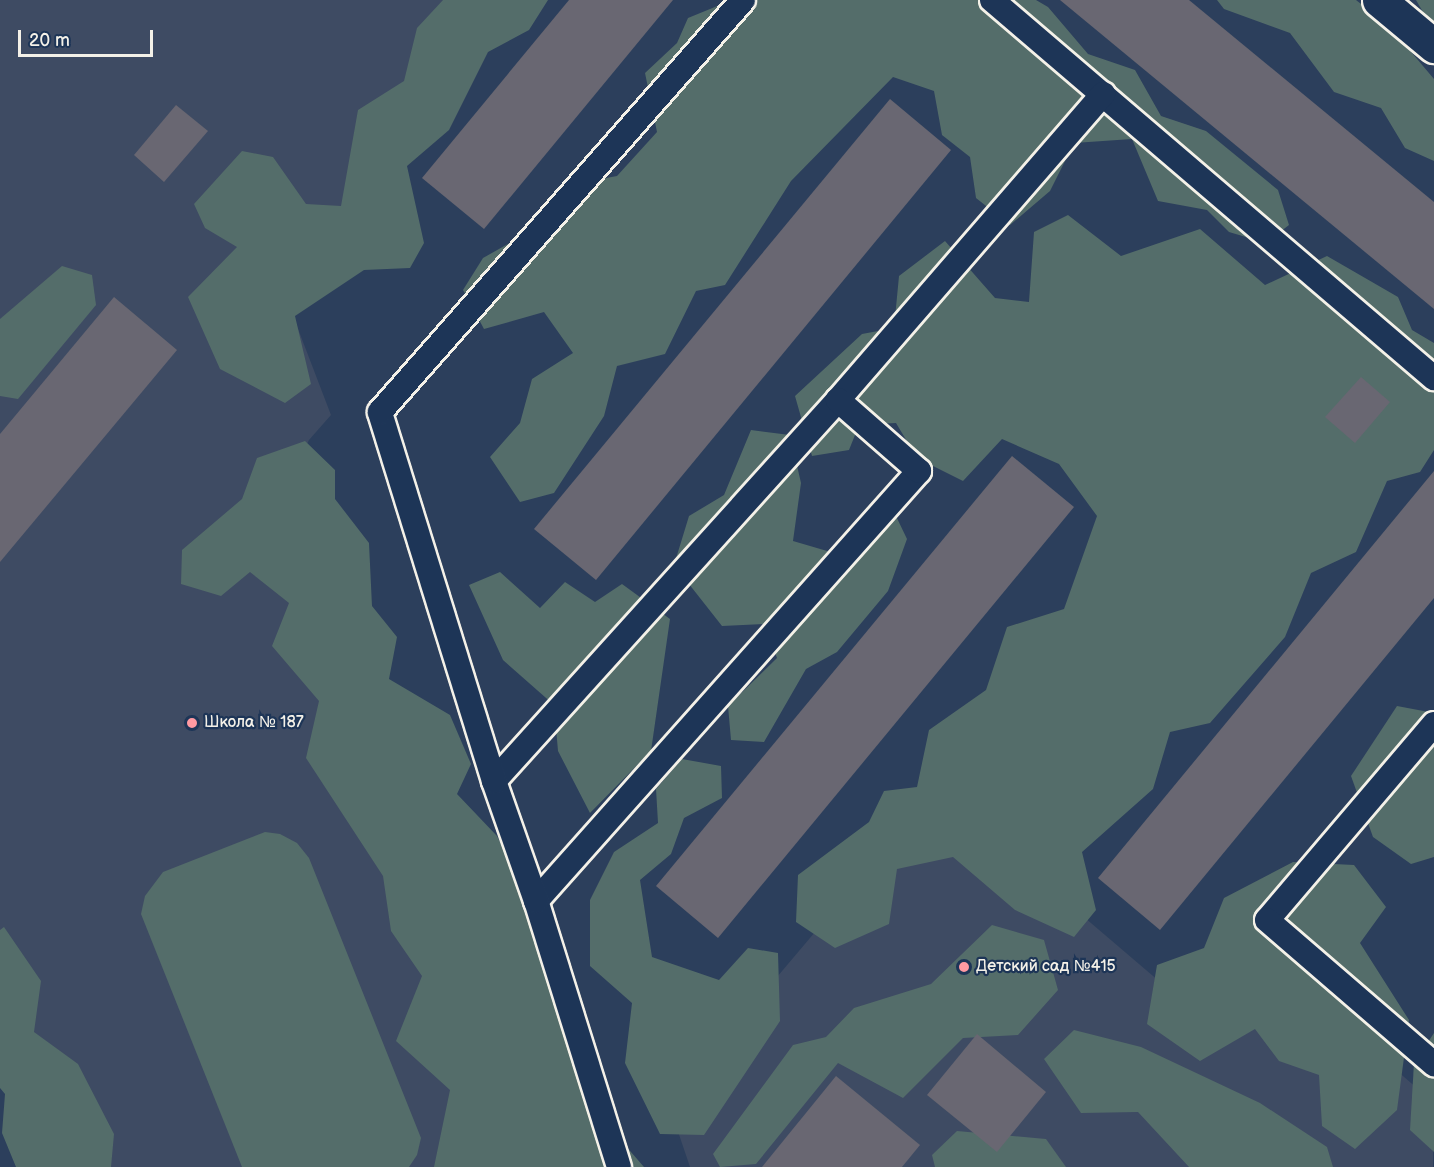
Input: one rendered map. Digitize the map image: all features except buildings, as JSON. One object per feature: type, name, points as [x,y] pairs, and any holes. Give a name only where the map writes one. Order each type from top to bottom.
[{"type":"street","points":[[1379,0],[1434,46]]},
{"type":"lane","points":[[620,1167],[536,901],[494,781],[380,412],[743,0]]},
{"type":"lane","points":[[992,0],[1434,378]]},
{"type":"lane","points":[[494,781],[838,400],[1103,94]]},
{"type":"lane","points":[[536,901],[919,471],[838,400]]},
{"type":"lane","points":[[1434,724],[1267,920],[1434,1064]]},
{"type":"shaded area","name":"Школа № 187","points":[[0,0],[490,0],[287,300],[331,415],[309,440],[298,463],[534,1167],[62,1167],[0,983]]},
{"type":"shaded area","name":"Детский сад №415","points":[[935,790],[1180,999],[1240,934],[1434,1103],[1433,1167],[690,1167],[669,1105]]},
{"type":"green space","points":[[443,0],[548,0],[529,30],[488,52],[449,130],[407,166],[424,243],[410,268],[364,270],[295,316],[311,384],[285,403],[220,369],[188,297],[237,247],[205,228],[194,204],[242,151],[273,157],[306,204],[341,206],[358,110],[404,81],[417,28]]},
{"type":"green space","points":[[732,0],[1036,0],[1048,7],[1088,54],[1135,70],[1161,116],[1206,131],[1278,190],[1289,225],[1266,243],[1229,232],[1207,210],[1158,201],[1132,139],[1074,143],[1050,191],[1010,225],[976,198],[970,157],[942,135],[934,91],[893,77],[791,181],[725,285],[696,291],[665,354],[617,366],[604,416],[554,493],[520,502],[490,457],[520,423],[532,379],[573,353],[544,312],[484,329],[463,290],[483,258],[531,231],[563,186],[617,176],[657,132],[645,73],[677,43],[688,18]]},
{"type":"green space","points":[[1217,0],[1356,0],[1390,27],[1434,79],[1434,161],[1405,148],[1381,108],[1334,92],[1290,33],[1224,9]]},
{"type":"green space","points":[[1416,0],[1434,0],[1434,28],[1431,26]]},
{"type":"green space","points":[[1068,215],[1121,256],[1200,229],[1265,285],[1327,256],[1398,297],[1412,330],[1434,343],[1434,450],[1420,472],[1387,481],[1356,552],[1311,573],[1285,637],[1210,723],[1170,732],[1153,789],[1082,852],[1096,910],[1074,937],[1015,910],[953,857],[897,869],[889,924],[835,948],[796,922],[798,875],[869,822],[884,791],[917,787],[929,730],[986,690],[1007,627],[1064,609],[1097,516],[1059,464],[1002,439],[963,481],[917,458],[896,423],[859,425],[849,450],[812,456],[795,396],[862,334],[894,328],[899,276],[945,241],[995,298],[1029,302],[1034,232]]},
{"type":"green space","points":[[62,266],[92,275],[96,305],[18,399],[0,396],[0,319]]},
{"type":"green space","points":[[751,430],[790,435],[801,483],[793,541],[834,553],[863,516],[895,514],[907,539],[888,591],[837,652],[806,669],[764,742],[731,740],[728,706],[777,658],[765,624],[722,626],[674,565],[689,516],[724,495]]},
{"type":"green space","points":[[305,441],[335,470],[335,499],[369,543],[372,606],[397,637],[389,679],[450,715],[471,764],[457,794],[497,836],[522,886],[598,1114],[644,1167],[434,1167],[450,1090],[396,1041],[422,976],[391,931],[383,876],[306,758],[319,701],[272,646],[289,603],[250,572],[221,596],[181,584],[182,550],[242,499],[257,458]]},
{"type":"green space","points":[[500,572],[540,608],[565,582],[595,602],[622,584],[670,619],[651,751],[590,813],[558,751],[554,705],[503,660],[469,585]]},
{"type":"green space","points":[[1397,706],[1434,713],[1434,857],[1411,864],[1373,837],[1351,776]]},
{"type":"green space","points":[[682,759],[721,766],[722,798],[684,818],[671,854],[640,880],[652,957],[719,980],[748,948],[778,953],[780,1021],[704,1135],[660,1134],[625,1063],[632,1003],[590,966],[590,900],[614,852],[658,823],[656,789]]},
{"type":"green space","points":[[265,832],[280,834],[297,843],[309,858],[421,1138],[417,1155],[409,1167],[242,1167],[141,914],[145,896],[163,872]]},
{"type":"green space","points":[[1293,862],[1354,865],[1386,907],[1360,943],[1409,1020],[1397,1110],[1355,1149],[1322,1126],[1319,1075],[1279,1061],[1255,1029],[1200,1061],[1147,1024],[1157,965],[1204,948],[1224,898]]},
{"type":"green space","points":[[992,925],[1044,940],[1058,990],[1018,1035],[963,1038],[903,1098],[838,1063],[756,1164],[720,1167],[713,1154],[793,1045],[826,1037],[854,1008],[931,984]]},
{"type":"green space","points":[[4,927],[41,981],[34,1032],[78,1064],[114,1134],[111,1167],[16,1167],[2,1133],[5,1094],[0,1088],[0,930]]},
{"type":"green space","points":[[1074,1030],[1141,1047],[1260,1103],[1327,1147],[1333,1167],[1189,1167],[1138,1112],[1081,1113],[1044,1059]]},
{"type":"green space","points":[[1434,1033],[1434,1152],[1410,1130],[1414,1063]]},
{"type":"green space","points":[[957,1131],[1046,1139],[1066,1167],[935,1167],[932,1155]]},
{"type":"place","name":"Школа № 187","points":[[192,723]]},
{"type":"place","name":"Детский сад №415","points":[[964,967]]}]
